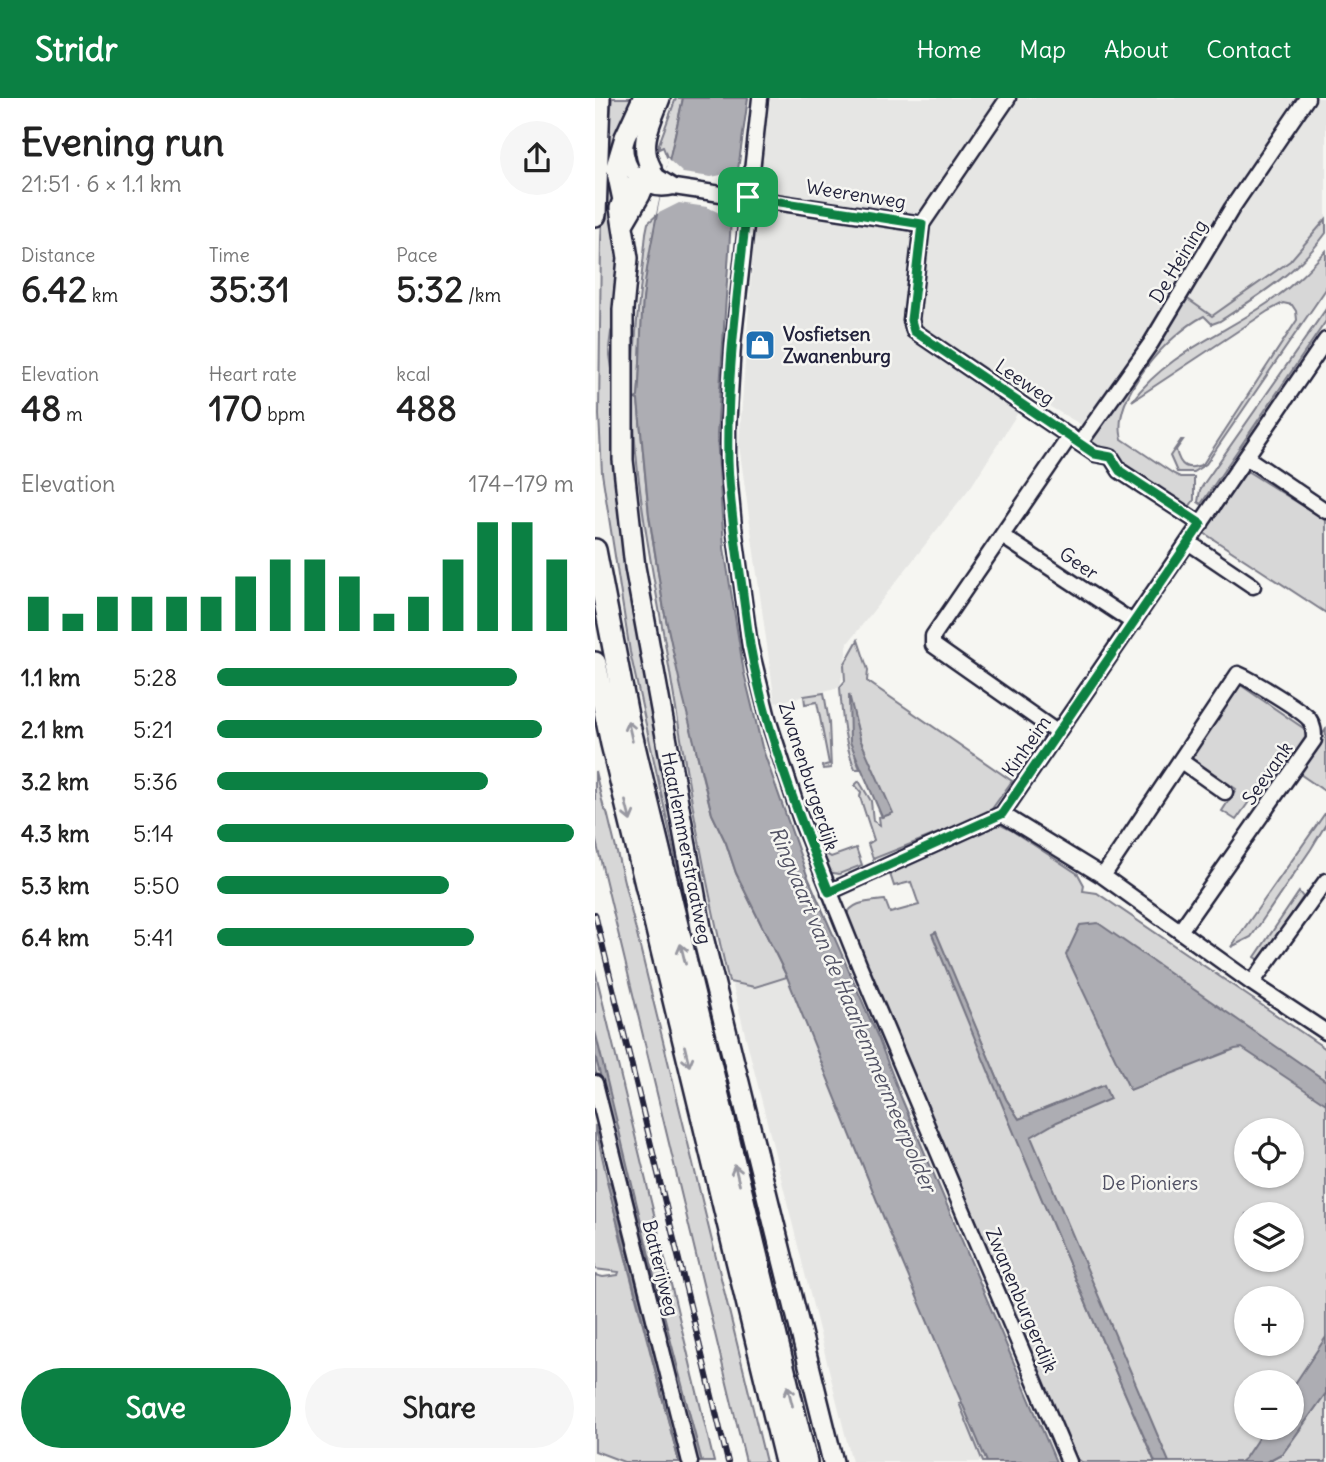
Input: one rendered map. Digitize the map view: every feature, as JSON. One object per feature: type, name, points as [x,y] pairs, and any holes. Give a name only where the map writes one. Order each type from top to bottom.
[{"type":"highway","points":[[595,215],[599,98]]},
{"type":"highway","points":[[595,551],[628,721],[807,1462]]},
{"type":"highway","points":[[595,663],[612,744],[786,1462]]},
{"type":"highway","points":[[595,689],[612,744]]},
{"type":"main road","name":"Haarlemmerstraatweg","points":[[643,98],[625,137],[616,167],[623,200],[620,208],[628,258],[621,376],[623,460],[635,568],[702,933],[833,1462]]},
{"type":"main road","points":[[623,224],[656,181],[645,157],[644,144],[660,98]]},
{"type":"street","name":"Zwanenburgerdijk","points":[[760,98],[742,196],[728,429],[728,464],[734,527],[750,646],[769,722],[801,820],[829,892],[1069,1462]]},
{"type":"street","name":"Weerenweg","points":[[656,181],[922,224],[1008,98]]},
{"type":"street","name":"De Heining","points":[[1059,733],[933,645],[933,636],[1002,536],[1151,343],[1232,208],[1307,98]]},
{"type":"street","points":[[625,137],[625,153],[630,170],[656,181]]},
{"type":"street","points":[[623,200],[656,181]]},
{"type":"street","name":"Leeweg","points":[[922,224],[911,320],[914,331],[1095,454],[1111,457],[1120,471],[1201,524]]},
{"type":"street","name":"Kinheim","points":[[1002,814],[1326,340]]},
{"type":"street","points":[[1246,457],[1326,511]]},
{"type":"street","name":"Geer","points":[[1002,536],[1133,623]]},
{"type":"street","points":[[1188,542],[1253,586]]},
{"type":"street","name":"Seevank","points":[[1103,876],[1238,674],[1308,719],[1314,729],[1314,740],[1180,931]]},
{"type":"street","name":"Seevank","points":[[1181,761],[1225,792]]},
{"type":"street","points":[[829,892],[1002,814],[1103,876],[1252,983],[1326,1032]]},
{"type":"street","points":[[1252,983],[1326,881]]},
{"type":"street","name":"Batterijweg","points":[[595,1083],[689,1462]]},
{"type":"shaded area","points":[[770,98],[1326,98],[1326,219],[1290,260],[1212,316],[1186,299],[1096,433],[1029,395],[972,485],[848,643],[840,687],[775,703],[739,445],[757,196]]},
{"type":"shaded area","points":[[784,971],[987,1462],[852,1462],[731,978]]},
{"type":"green space","points":[[612,98],[637,98],[613,226],[620,260],[616,320],[609,348],[614,456],[636,623],[684,897],[630,652],[602,473],[599,415],[601,240],[604,169]]},
{"type":"green space","points":[[676,98],[683,98],[670,158],[663,147],[659,149],[659,144]]},
{"type":"green space","points":[[659,213],[643,299],[636,399],[649,515],[664,610],[712,814],[736,873],[787,977],[755,987],[729,982],[710,898],[649,551],[636,458],[634,355],[646,233],[648,223]]},
{"type":"green space","points":[[1326,219],[1326,233],[1291,271],[1220,321],[1212,324],[1204,316],[1190,325],[1160,351],[1133,386],[1121,422],[1122,439],[1174,474],[1194,477],[1194,500],[1187,510],[1122,468],[1115,454],[1091,446],[1091,440],[1186,298],[1212,316],[1290,261]]},
{"type":"green space","points":[[1326,251],[1326,289],[1206,464],[1193,472],[1177,472],[1170,456],[1181,440],[1176,450],[1182,464],[1193,467],[1203,464],[1297,320],[1296,311],[1292,305],[1283,303],[1268,311],[1132,401],[1163,369],[1275,298]]},
{"type":"green space","points":[[1326,309],[1326,321],[1201,504],[1198,502],[1200,490],[1205,482]]},
{"type":"green space","points":[[1247,471],[1326,520],[1326,613],[1204,533]]},
{"type":"green space","points":[[858,640],[868,670],[867,681],[1012,781],[989,813],[873,859],[868,844],[874,840],[860,797],[861,792],[855,785],[859,781],[871,801],[873,821],[880,825],[879,817],[888,815],[860,739],[849,698],[856,759],[860,769],[855,769],[851,759],[840,687],[845,681],[844,665]]},
{"type":"green space","points":[[1239,684],[1312,734],[1288,770],[1273,768],[1236,820],[1222,811],[1236,789],[1190,757]]},
{"type":"green space","points":[[824,693],[829,722],[831,768],[823,769],[822,766],[829,764],[817,702],[805,704],[804,696]]},
{"type":"green space","points":[[1326,729],[1326,792],[1297,772]]},
{"type":"green space","points":[[595,771],[766,1462],[746,1462],[595,837]]},
{"type":"green space","points":[[1326,812],[1326,824],[1311,849],[1251,937],[1231,947]]},
{"type":"green space","name":"De Pioniers","points":[[999,824],[1078,874],[1084,885],[1083,891],[1097,893],[1326,1049],[1326,1081],[1253,1032],[1239,1039],[1326,1099],[1326,1345],[1304,1380],[1304,1370],[1234,1370],[1234,1440],[1265,1440],[1251,1462],[1164,1462],[1023,1133],[1104,1086],[1019,1119],[1006,1099],[935,932],[987,1066],[1155,1462],[1082,1462],[1073,1456],[971,1209],[845,917],[856,905],[867,902],[885,900],[890,913],[919,905],[911,882],[894,886],[889,871]]},
{"type":"green space","points":[[856,848],[862,865],[839,874],[828,872],[820,851],[831,857]]},
{"type":"green space","points":[[1299,892],[1303,897],[1261,961],[1255,957]]},
{"type":"green space","points":[[595,970],[714,1462],[693,1462],[595,1069]]},
{"type":"green space","points":[[595,1125],[622,1244],[679,1462],[624,1462],[595,1451],[595,1275],[603,1277],[618,1275],[619,1272],[595,1269]]},
{"type":"green space","points":[[1326,1393],[1326,1462],[1266,1462],[1283,1453],[1292,1440],[1304,1440],[1304,1424]]},
{"type":"green space","points":[[963,1402],[987,1462],[983,1462],[959,1403]]},
{"type":"water","name":"Ringvaart van de Haarlemmermeerpolder","points":[[683,98],[748,98],[731,220],[717,435],[724,548],[744,673],[762,747],[807,875],[1056,1462],[987,1462],[887,1226],[787,977],[736,873],[712,814],[664,610],[649,515],[638,400],[635,399],[638,397],[646,275]]},
{"type":"water","points":[[849,694],[860,739],[893,813],[882,817],[850,742]]},
{"type":"water","points":[[1098,923],[1326,1081],[1326,1104],[1242,1048],[1130,1090],[1066,955],[1080,925]]},
{"type":"water","points":[[936,932],[1006,1099],[1019,1119],[1104,1085],[1110,1099],[1057,1122],[1031,1137],[1169,1462],[1155,1462],[986,1067],[932,934]]},
{"type":"water","points":[[595,1031],[702,1462],[697,1462],[595,1055]]},
{"type":"water","points":[[607,1182],[610,1182],[682,1462],[679,1462]]},
{"type":"water","points":[[1326,1337],[1326,1393],[1304,1424],[1304,1370]]},
{"type":"water","points":[[1257,1440],[1292,1440],[1283,1453],[1266,1462],[1240,1462]]},
{"type":"pier","points":[[668,159],[683,173],[711,177],[737,172],[732,219],[707,207],[679,203],[657,214]]},
{"type":"railway","points":[[595,914],[728,1462]]},
{"type":"place","name":"Vosfietsen Zwanenburg","points":[[760,345]]},
{"type":"route","points":[[748,197],[922,224],[911,320],[914,331],[1095,454],[1111,457],[1120,471],[1201,524],[1002,814],[829,892],[801,820],[769,722],[750,646],[734,527],[728,464],[728,429],[733,345],[748,197]]}]
